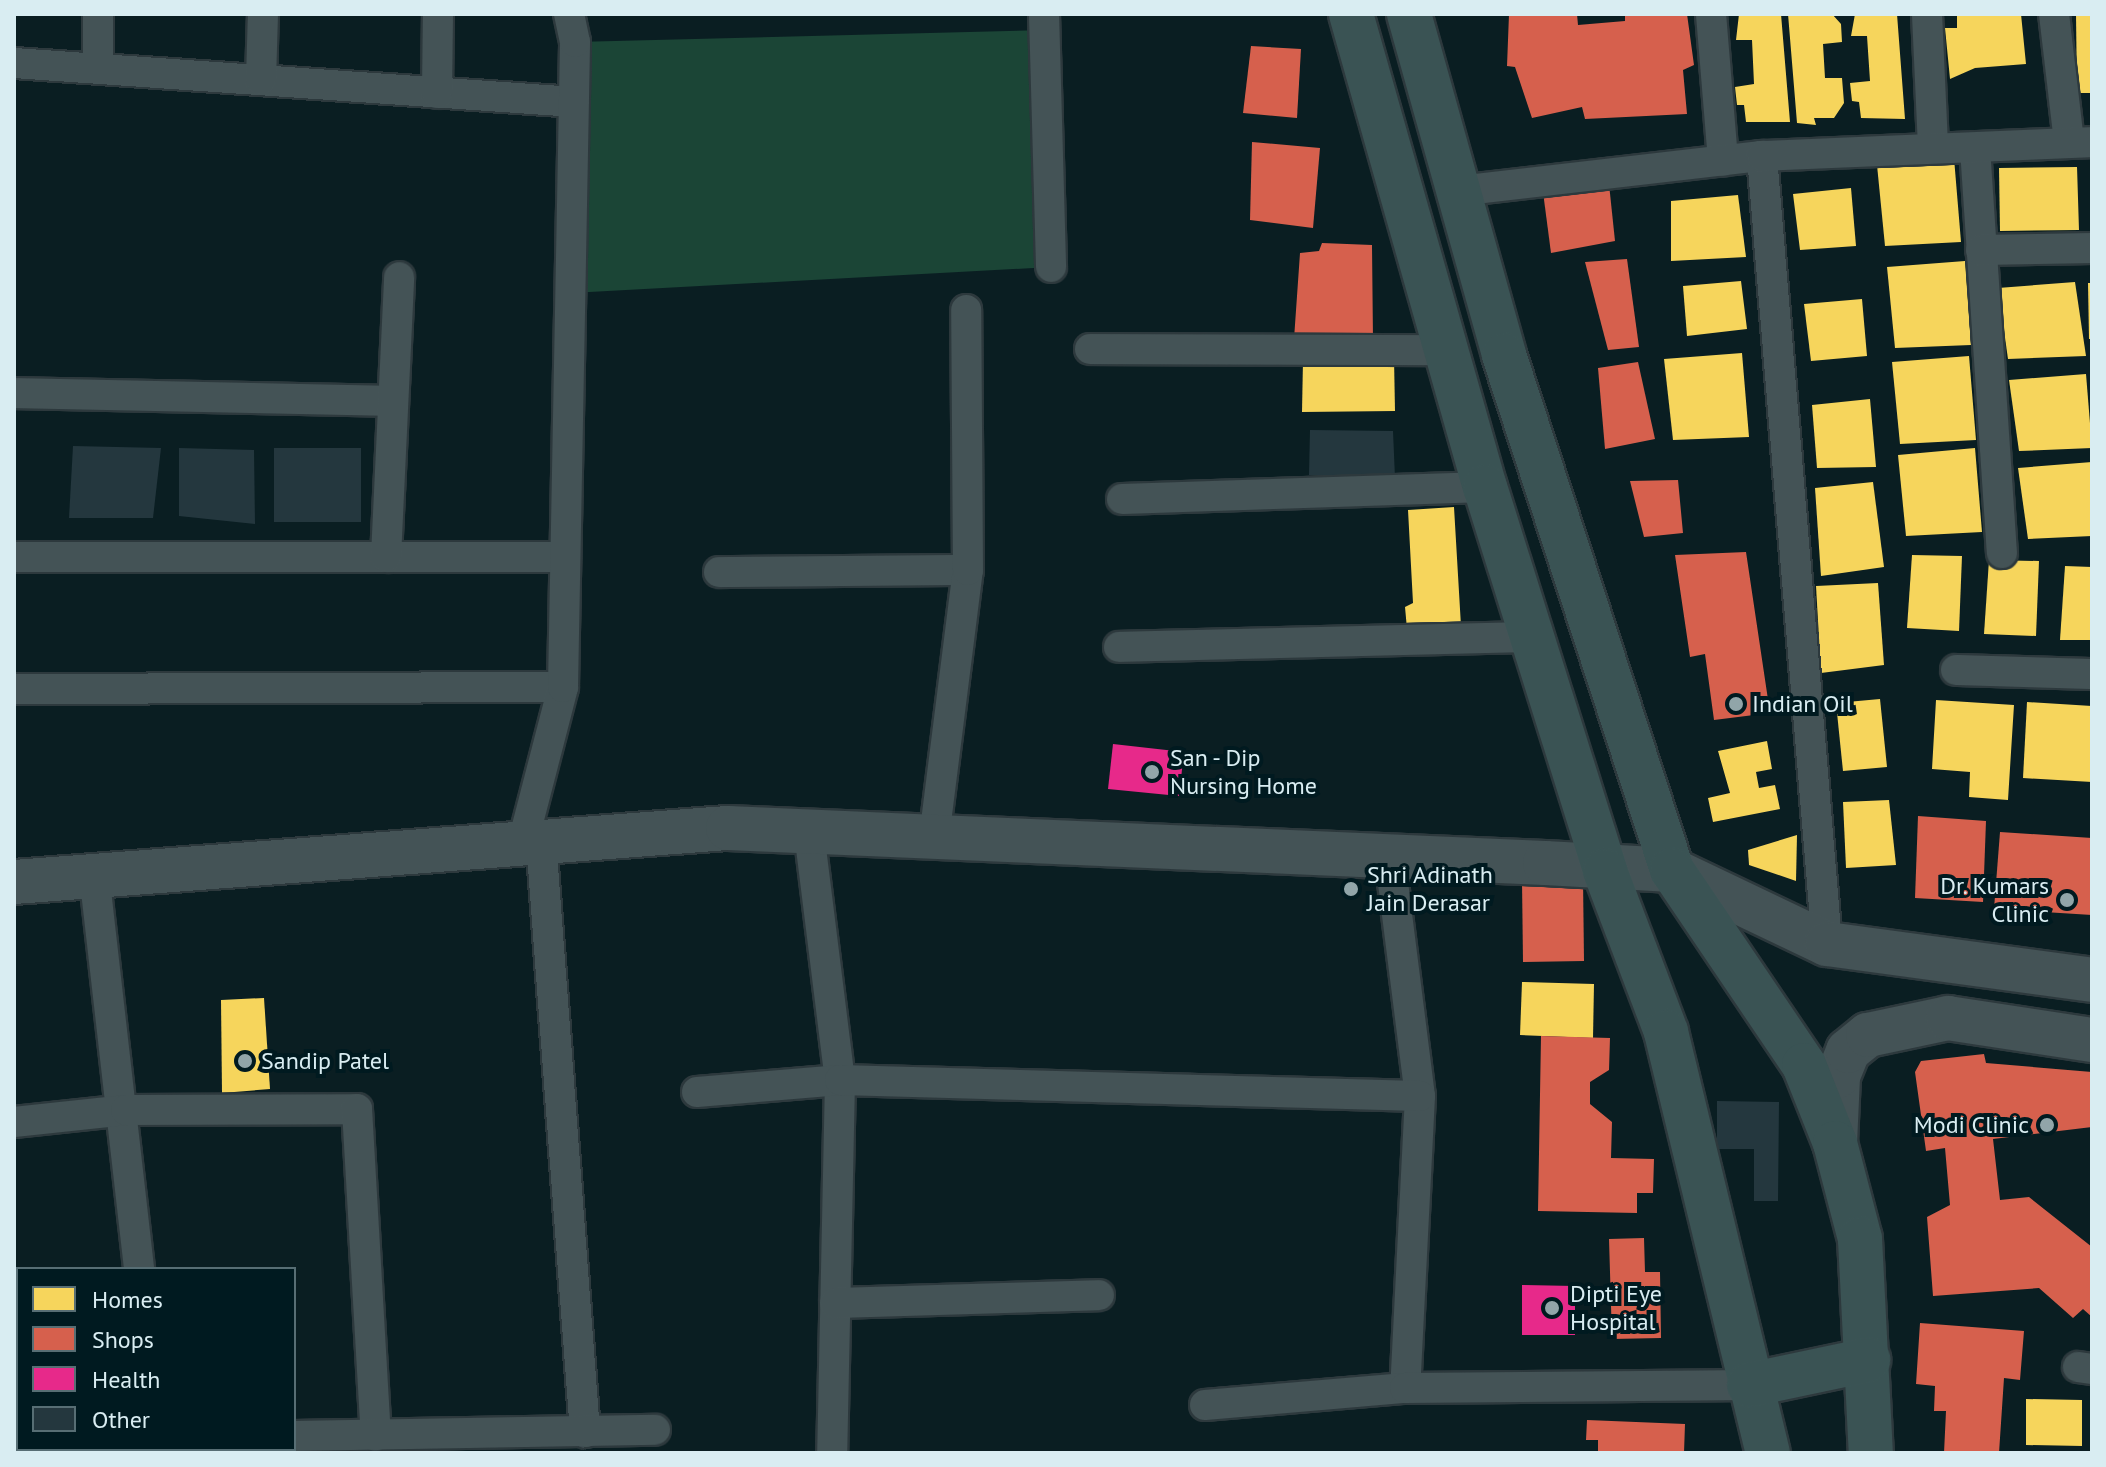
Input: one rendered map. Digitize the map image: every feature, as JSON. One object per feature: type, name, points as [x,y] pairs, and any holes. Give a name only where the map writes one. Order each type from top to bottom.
[{"type":"highway","points":[[1351,14],[1485,487],[1605,871],[1666,1032],[1749,1385],[1768,1453]]},
{"type":"highway","points":[[1409,14],[1459,191],[1672,870],[1804,1065],[1835,1143],[1860,1239],[1871,1453]]},
{"type":"highway","points":[[1749,1385],[1868,1360]]},
{"type":"street","points":[[98,14],[98,69]]},
{"type":"street","points":[[261,80],[263,14]]},
{"type":"street","points":[[437,93],[438,14]]},
{"type":"street","points":[[569,14],[574,102],[563,687],[532,841],[585,1432]]},
{"type":"street","points":[[1044,14],[1051,267]]},
{"type":"street","points":[[1711,14],[1723,161]]},
{"type":"street","points":[[1927,14],[1933,148]]},
{"type":"street","points":[[1459,191],[1762,156],[2080,142],[2054,14]]},
{"type":"street","points":[[14,63],[574,102]]},
{"type":"street","points":[[1975,148],[2002,553]]},
{"type":"street","points":[[1762,156],[1827,944]]},
{"type":"street","points":[[1981,250],[2092,248]]},
{"type":"street","points":[[386,557],[399,277]]},
{"type":"street","points":[[934,838],[968,570],[966,310]]},
{"type":"street","points":[[1090,349],[1444,350]]},
{"type":"street","points":[[14,393],[393,401]]},
{"type":"street","points":[[1122,499],[1485,487]]},
{"type":"street","points":[[14,557],[565,557]]},
{"type":"street","points":[[719,572],[968,570]]},
{"type":"street","points":[[1119,647],[1533,637]]},
{"type":"street","points":[[1956,670],[2092,674]]},
{"type":"street","points":[[14,689],[563,687]]},
{"type":"street","points":[[14,882],[94,873],[728,828],[1605,871],[1672,870],[1827,944],[2092,980]]},
{"type":"street","points":[[809,832],[840,1080],[832,1453]]},
{"type":"street","points":[[1390,859],[1420,1096],[1405,1388]]},
{"type":"street","points":[[94,873],[126,1110],[139,1267]]},
{"type":"street","points":[[1835,1143],[1838,1076],[1848,1051],[1868,1035],[1948,1018],[2092,1040]]},
{"type":"street","points":[[697,1092],[840,1080],[1420,1096]]},
{"type":"street","points":[[14,1122],[126,1110],[357,1109],[376,1435]]},
{"type":"street","points":[[835,1303],[1099,1295]]},
{"type":"street","points":[[1205,1405],[1405,1388],[1749,1385]]},
{"type":"street","points":[[296,1436],[655,1430]]},
{"type":"green space","points":[[1047,30],[1051,267],[571,293],[575,42]]},
{"type":"building: Homes","points":[[1739,14],[1781,14],[1790,122],[1746,122],[1744,105],[1737,105],[1735,87],[1754,84],[1752,40],[1736,40]]},
{"type":"building: Homes","points":[[1788,14],[1832,14],[1841,24],[1842,42],[1823,44],[1825,78],[1842,78],[1844,103],[1834,118],[1814,118],[1816,125],[1797,123]]},
{"type":"building: Homes","points":[[1855,14],[1897,14],[1905,119],[1861,118],[1859,102],[1852,101],[1850,83],[1870,81],[1867,36],[1851,36]]},
{"type":"building: Homes","points":[[2021,14],[2026,64],[1975,68],[1950,79],[1945,28],[1957,28],[1957,15]]},
{"type":"building: Homes","points":[[2076,14],[2092,14],[2092,93],[2077,93]]},
{"type":"building: Homes","points":[[1954,158],[1961,242],[1885,246],[1877,165]]},
{"type":"building: Homes","points":[[2077,167],[2079,230],[2000,231],[1999,168]]},
{"type":"building: Homes","points":[[1851,188],[1856,246],[1800,250],[1793,194]]},
{"type":"building: Homes","points":[[1738,195],[1746,257],[1671,261],[1671,201]]},
{"type":"building: Homes","points":[[1965,261],[1971,345],[1895,348],[1887,267]]},
{"type":"building: Homes","points":[[1741,281],[1747,329],[1687,336],[1683,286]]},
{"type":"building: Homes","points":[[2075,282],[2086,356],[2008,359],[1998,288]]},
{"type":"building: Homes","points":[[2088,283],[2092,283],[2092,339],[2089,339]]},
{"type":"building: Homes","points":[[1862,299],[1867,356],[1811,361],[1804,304]]},
{"type":"building: Homes","points":[[1742,353],[1749,437],[1673,440],[1664,359]]},
{"type":"building: Homes","points":[[1969,356],[1976,440],[1900,444],[1892,362]]},
{"type":"building: Homes","points":[[1394,358],[1395,411],[1302,412],[1303,360]]},
{"type":"building: Homes","points":[[2086,374],[2092,448],[2019,451],[2009,380]]},
{"type":"building: Homes","points":[[1870,399],[1876,467],[1817,468],[1812,405]]},
{"type":"building: Homes","points":[[1975,448],[1982,532],[1906,536],[1898,455]]},
{"type":"building: Homes","points":[[2092,462],[2092,536],[2028,539],[2018,468]]},
{"type":"building: Homes","points":[[1873,482],[1884,567],[1821,576],[1815,488]]},
{"type":"building: Homes","points":[[1454,507],[1461,626],[1407,629],[1405,607],[1413,603],[1408,510]]},
{"type":"building: Homes","points":[[1912,555],[1962,556],[1959,631],[1907,628]]},
{"type":"building: Homes","points":[[1989,560],[2039,561],[2036,636],[1984,634]]},
{"type":"building: Homes","points":[[2065,566],[2092,567],[2092,640],[2060,640]]},
{"type":"building: Homes","points":[[1878,583],[1884,665],[1821,673],[1816,586]]},
{"type":"building: Homes","points":[[1880,699],[1887,767],[1843,771],[1836,703]]},
{"type":"building: Homes","points":[[1936,700],[2014,705],[2008,800],[1969,797],[1970,772],[1932,769]]},
{"type":"building: Homes","points":[[2027,702],[2092,706],[2092,782],[2023,778]]},
{"type":"building: Homes","points":[[1767,741],[1772,769],[1756,772],[1759,788],[1775,785],[1780,809],[1713,822],[1708,798],[1730,793],[1718,751]]},
{"type":"building: Homes","points":[[1889,800],[1896,865],[1846,868],[1843,802]]},
{"type":"building: Homes","points":[[1797,835],[1796,881],[1749,865],[1748,850]]},
{"type":"building: Homes","points":[[1522,982],[1594,984],[1593,1038],[1520,1035]]},
{"type":"building: Homes","name":"Sandip Patel","points":[[264,998],[270,1089],[222,1093],[221,1000]]},
{"type":"building: Homes","points":[[2026,1399],[2082,1400],[2082,1446],[2026,1445]]},
{"type":"building: Shops","points":[[1509,14],[1577,14],[1578,25],[1625,21],[1625,14],[1687,14],[1694,65],[1683,70],[1687,114],[1585,119],[1582,107],[1532,118],[1515,67],[1507,66]]},
{"type":"building: Shops","points":[[1251,46],[1301,49],[1297,118],[1243,113]]},
{"type":"building: Shops","points":[[1252,142],[1320,148],[1313,228],[1250,220]]},
{"type":"building: Shops","points":[[1609,184],[1615,241],[1551,253],[1543,192]]},
{"type":"building: Shops","points":[[1322,243],[1372,245],[1373,340],[1294,339],[1300,253],[1319,251]]},
{"type":"building: Shops","points":[[1627,259],[1639,347],[1608,350],[1585,262]]},
{"type":"building: Shops","points":[[1638,362],[1655,439],[1605,449],[1598,368]]},
{"type":"building: Shops","points":[[1678,480],[1683,533],[1644,537],[1630,481]]},
{"type":"building: Shops","points":[[1746,552],[1770,713],[1714,720],[1705,654],[1690,657],[1675,555]]},
{"type":"building: Shops","points":[[1918,816],[1986,821],[1983,902],[1915,898]]},
{"type":"building: Shops","points":[[2000,832],[2092,838],[2092,915],[1994,909]]},
{"type":"building: Shops","points":[[1583,879],[1584,961],[1523,962],[1522,881]]},
{"type":"building: Shops","points":[[1541,1036],[1610,1038],[1609,1070],[1590,1082],[1590,1104],[1612,1122],[1611,1158],[1654,1159],[1653,1193],[1637,1193],[1637,1213],[1538,1211]]},
{"type":"building: Shops","points":[[1984,1054],[1986,1063],[2092,1072],[2092,1127],[1993,1139],[2000,1200],[2029,1197],[2092,1247],[2092,1317],[2083,1309],[2073,1318],[2039,1288],[1933,1296],[1927,1217],[1950,1205],[1945,1148],[1926,1151],[1915,1072],[1921,1061]]},
{"type":"building: Shops","points":[[1644,1238],[1645,1272],[1660,1272],[1661,1338],[1612,1339],[1609,1239]]},
{"type":"building: Shops","points":[[1920,1323],[2024,1331],[2020,1380],[2004,1378],[1999,1453],[1944,1453],[1946,1411],[1934,1411],[1935,1386],[1916,1384]]},
{"type":"building: Shops","points":[[1587,1420],[1685,1424],[1684,1453],[1598,1453],[1598,1440],[1586,1440]]},
{"type":"building: Health","points":[[1113,744],[1184,752],[1179,796],[1108,789]]},
{"type":"building: Health","points":[[1522,1285],[1575,1286],[1575,1335],[1522,1335]]},
{"type":"building: Other","points":[[1310,430],[1393,431],[1395,478],[1309,475]]},
{"type":"building: Other","points":[[73,446],[161,448],[153,518],[69,518]]},
{"type":"building: Other","points":[[179,448],[254,450],[255,524],[179,516]]},
{"type":"building: Other","points":[[274,448],[361,448],[361,522],[274,522]]},
{"type":"building: Other","points":[[1717,1101],[1779,1102],[1778,1201],[1754,1201],[1754,1149],[1717,1149]]},
{"type":"place","name":"Indian Oil","points":[[1736,704]]},
{"type":"place","name":"San - Dip Nursing Home","points":[[1152,772]]},
{"type":"place","name":"Shri Adinath Jain Derasar","points":[[1351,889]]},
{"type":"place","name":"Dr. Kumars Clinic","points":[[2067,900]]},
{"type":"place","name":"Sandip Patel","points":[[245,1061]]},
{"type":"place","name":"Modi Clinic","points":[[2047,1125]]},
{"type":"place","name":"Dipti Eye Hospital","points":[[1552,1308]]}]
